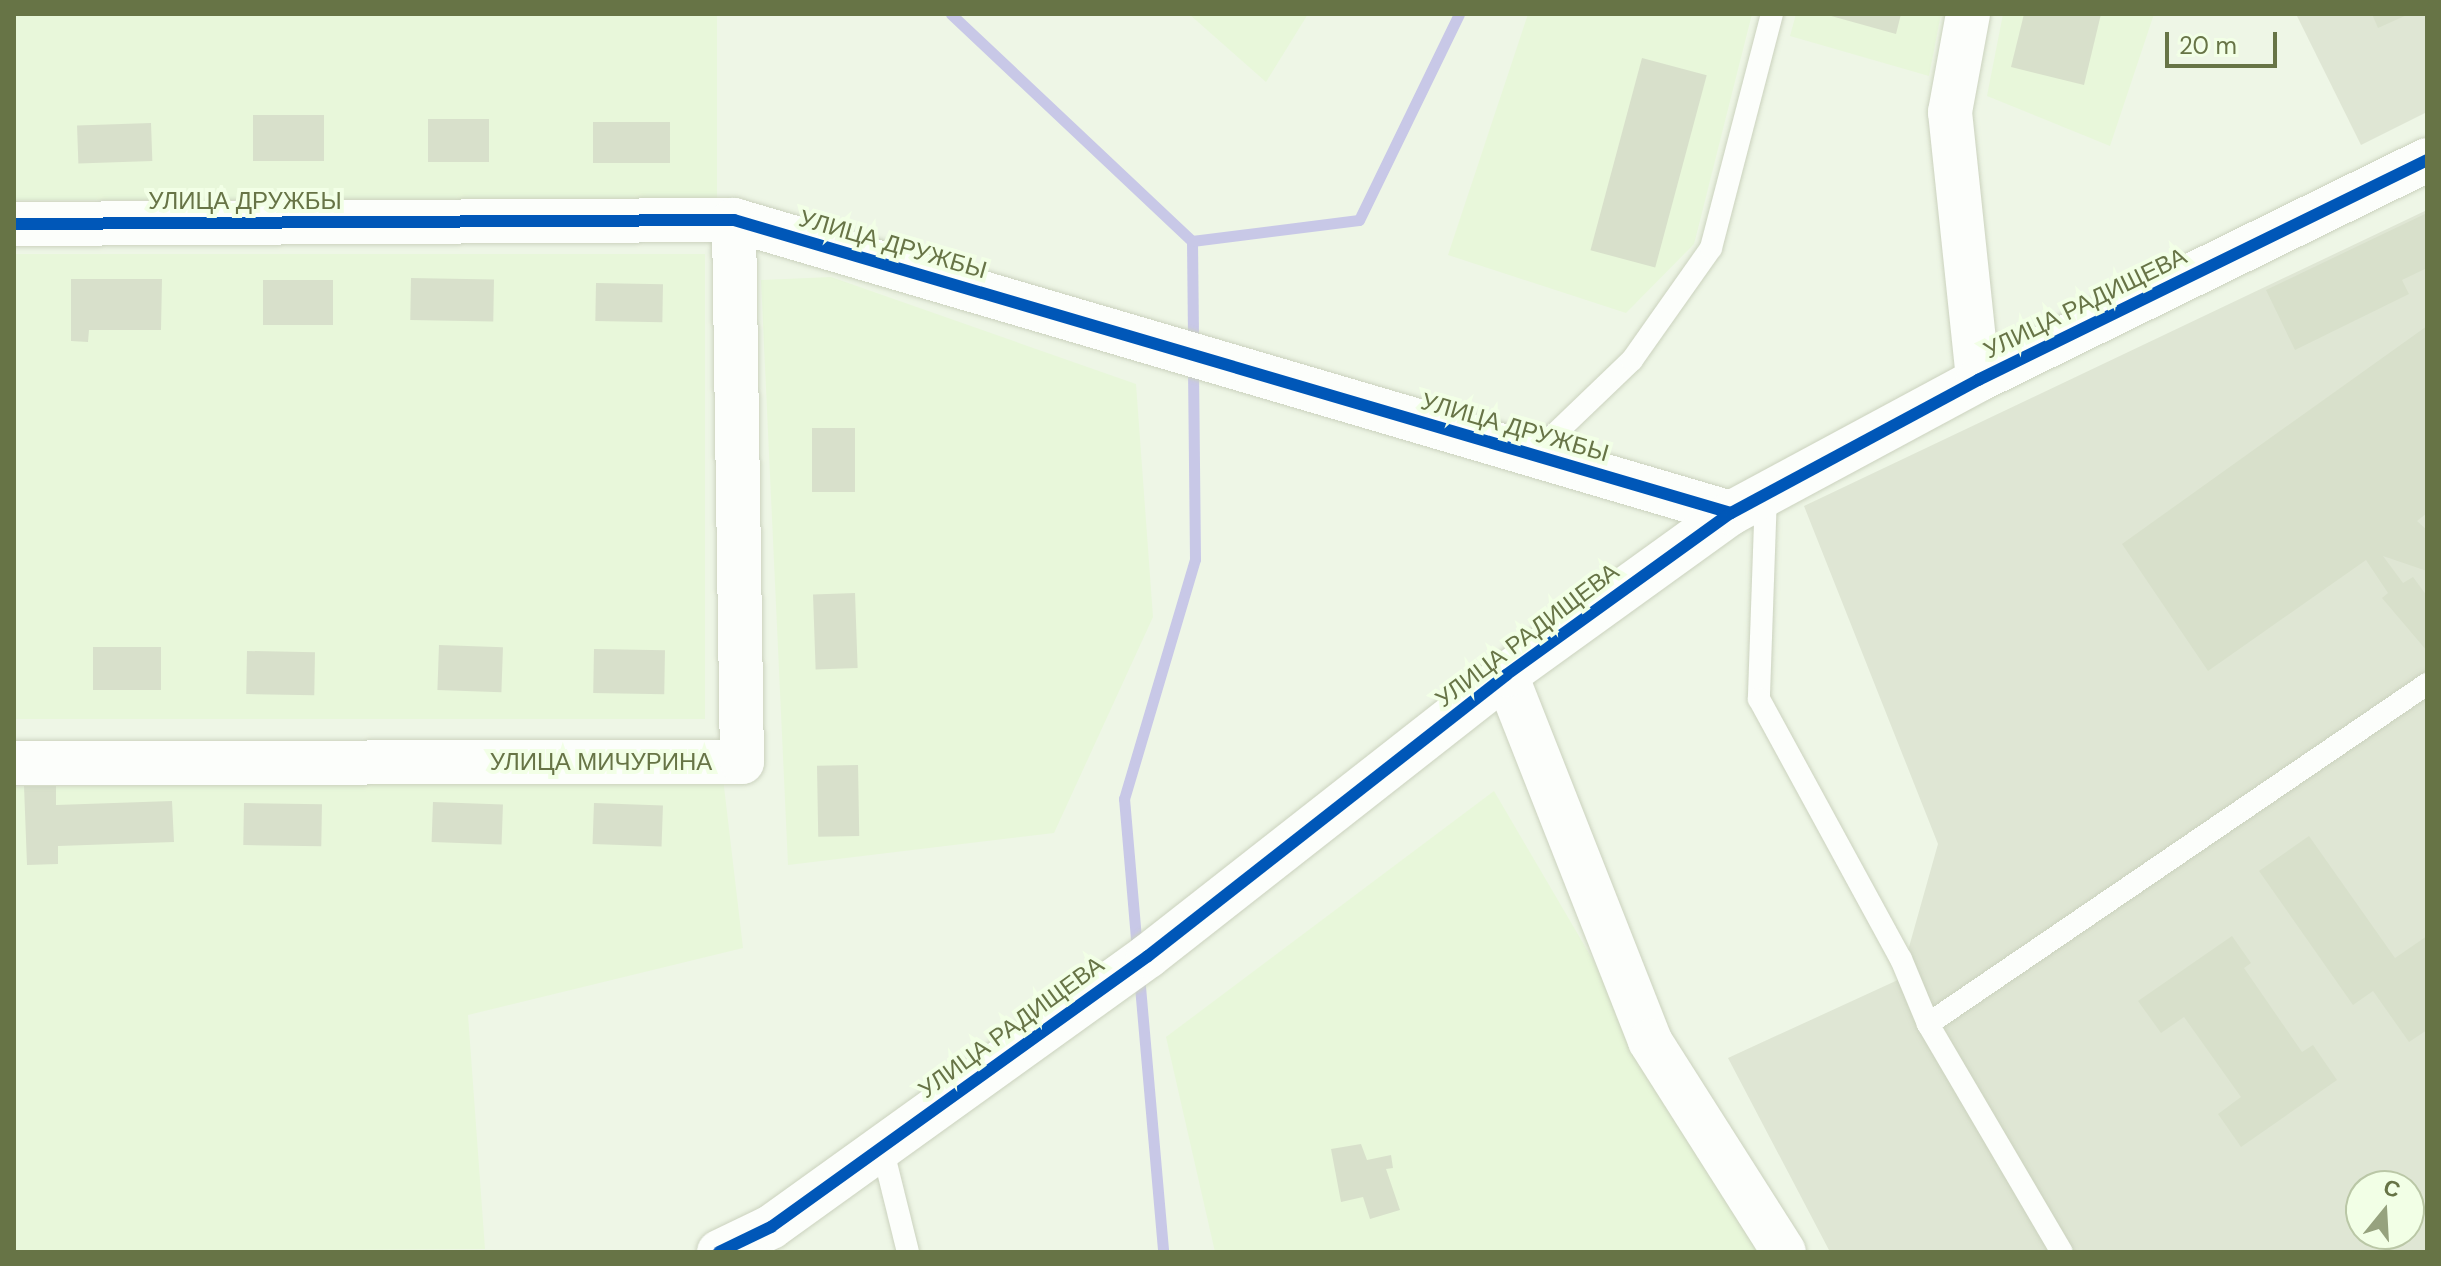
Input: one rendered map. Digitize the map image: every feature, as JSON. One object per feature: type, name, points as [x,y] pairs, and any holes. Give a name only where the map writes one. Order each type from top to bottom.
[{"type":"street","points":[[1968,14],[1950,112],[1978,380]]},
{"type":"street","name":"УЛИЦА РАДИЩЕВА","points":[[719,1252],[771,1227],[1148,956],[1506,675],[1748,504],[1978,380],[2427,160]]},
{"type":"street","name":"УЛИЦА ДРУЖБЫ","points":[[14,224],[734,220],[1533,455],[1748,504]]},
{"type":"street","name":"УЛИЦА МИЧУРИНА","points":[[14,763],[742,762],[734,220]]},
{"type":"street","points":[[1506,675],[1650,1041],[1784,1252]]},
{"type":"lane","points":[[1533,455],[1632,360],[1711,248],[1772,14]]},
{"type":"lane","points":[[1748,504],[1759,699],[1901,959],[1928,1024],[2062,1252]]},
{"type":"lane","points":[[1928,1024],[2427,684]]},
{"type":"lane","points":[[882,1147],[908,1252]]},
{"type":"shaded area","points":[[14,14],[717,14],[717,200],[14,200]]},
{"type":"shaded area","points":[[1189,14],[1308,14],[1266,82]]},
{"type":"shaded area","points":[[1528,14],[1752,14],[1694,244],[1626,313],[1448,255]]},
{"type":"shaded area","points":[[1796,14],[1941,14],[1929,76],[1790,36]]},
{"type":"shaded area","points":[[2003,14],[2154,14],[2110,146],[1987,96]]},
{"type":"shaded area","points":[[2296,14],[2427,14],[2427,112],[2361,145]]},
{"type":"shaded area","points":[[2427,210],[2427,1252],[1830,1252],[1728,1058],[1900,979],[1938,844],[1804,506]]},
{"type":"shaded area","points":[[14,254],[705,254],[705,719],[14,719]]},
{"type":"shaded area","points":[[831,277],[1136,384],[1153,617],[1054,833],[788,865],[761,280]]},
{"type":"shaded area","points":[[723,778],[743,948],[468,1015],[485,1249],[14,1252],[14,787]]},
{"type":"shaded area","points":[[1494,791],[1764,1252],[1215,1252],[1166,1037]]},
{"type":"building","points":[[1824,14],[1901,14],[1896,34]]},
{"type":"building","points":[[2024,14],[2101,14],[2084,85],[2011,67]]},
{"type":"building","points":[[2372,14],[2409,14],[2378,28]]},
{"type":"building","points":[[1642,58],[1707,75],[1655,268],[1590,250]]},
{"type":"building","points":[[253,115],[324,115],[324,161],[253,161]]},
{"type":"building","points":[[428,119],[489,119],[489,162],[428,162]]},
{"type":"building","points":[[593,122],[670,122],[670,163],[593,163]]},
{"type":"building","points":[[151,123],[152,161],[78,164],[77,126]]},
{"type":"building","points":[[2427,213],[2427,268],[2402,280],[2409,294],[2295,350],[2266,290]]},
{"type":"building","points":[[411,278],[494,279],[493,321],[410,320]]},
{"type":"building","points":[[71,279],[162,279],[161,330],[89,330],[88,342],[71,341]]},
{"type":"building","points":[[263,280],[333,280],[333,325],[263,325]]},
{"type":"building","points":[[596,283],[663,284],[662,322],[595,321]]},
{"type":"building","points":[[2427,326],[2427,513],[2417,521],[2427,530],[2427,571],[2383,556],[2403,583],[2413,577],[2427,596],[2427,651],[2382,598],[2388,593],[2366,560],[2208,671],[2122,544]]},
{"type":"building","points":[[812,428],[855,428],[855,492],[812,492]]},
{"type":"building","points":[[855,593],[858,668],[816,669],[813,594]]},
{"type":"building","points":[[439,645],[503,647],[501,692],[437,690]]},
{"type":"building","points":[[93,647],[161,647],[161,690],[93,690]]},
{"type":"building","points":[[594,649],[665,650],[664,694],[593,693]]},
{"type":"building","points":[[247,651],[315,652],[314,695],[246,694]]},
{"type":"building","points":[[858,765],[859,836],[818,837],[817,766]]},
{"type":"building","points":[[24,786],[56,786],[56,805],[172,801],[174,842],[58,846],[58,864],[27,865]]},
{"type":"building","points":[[433,802],[503,804],[502,844],[432,842]]},
{"type":"building","points":[[244,803],[322,804],[321,846],[243,845]]},
{"type":"building","points":[[594,803],[663,805],[662,846],[593,844]]},
{"type":"building","points":[[2309,836],[2395,958],[2427,936],[2427,1030],[2409,1042],[2373,991],[2353,1005],[2259,871]]},
{"type":"building","points":[[2232,936],[2251,963],[2244,968],[2302,1052],[2313,1045],[2337,1080],[2241,1147],[2218,1114],[2241,1097],[2184,1017],[2161,1033],[2138,1001]]},
{"type":"building","points":[[1361,1144],[1367,1160],[1391,1155],[1393,1168],[1386,1169],[1400,1210],[1370,1219],[1363,1197],[1341,1202],[1331,1149]]},
{"type":"waterway","points":[[951,14],[1192,241],[1193,345]]},
{"type":"waterway","points":[[1192,241],[1359,220],[1459,14]]},
{"type":"waterway","points":[[1137,950],[1124,799],[1195,559],[1193,366]]},
{"type":"waterway","points":[[1139,975],[1163,1252]]},
{"type":"cycle path","points":[[719,1252],[771,1227],[1148,956],[1506,675],[1731,513],[1978,380],[2427,160]]},
{"type":"cycle path","points":[[14,224],[734,220],[1731,513]]}]
